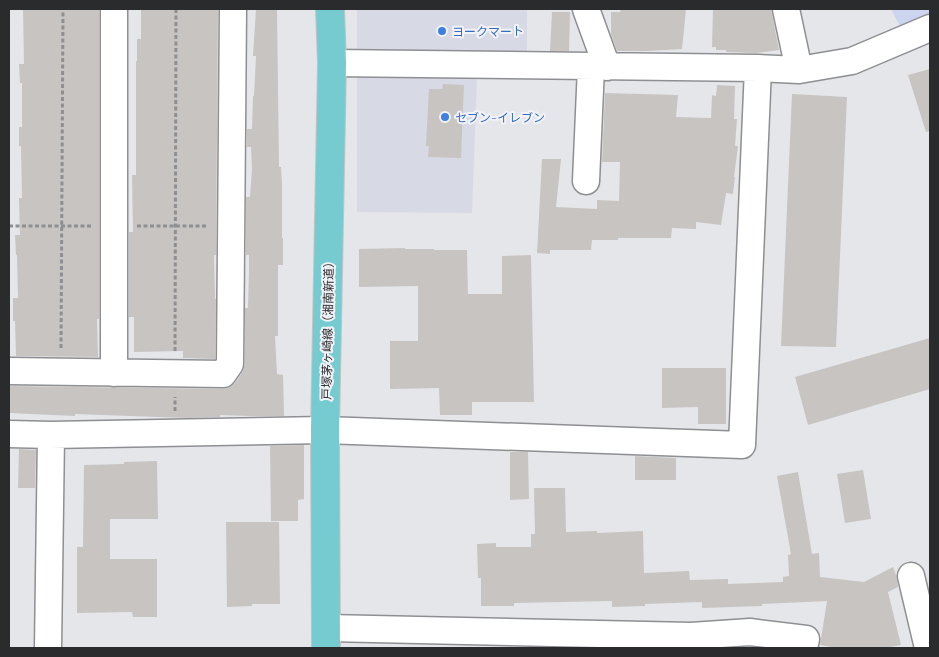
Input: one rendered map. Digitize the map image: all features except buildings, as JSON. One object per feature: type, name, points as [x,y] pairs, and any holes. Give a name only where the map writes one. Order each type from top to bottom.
[{"type":"main road","name":"戸塚茅ヶ崎線（湘南新道）","points":[[327,638],[325,430],[332,64],[330,9]]},
{"type":"street","points":[[114,9],[114,373]]},
{"type":"street","points":[[9,371],[223,374],[230,364],[233,9]]},
{"type":"street","points":[[586,9],[599,67],[586,182]]},
{"type":"street","points":[[786,9],[799,70]]},
{"type":"street","points":[[332,64],[799,70],[852,61],[930,28]]},
{"type":"street","points":[[9,434],[51,435],[325,430],[742,445],[758,68]]},
{"type":"street","points":[[48,648],[51,435]]},
{"type":"street","points":[[919,590],[928,648]]},
{"type":"street","points":[[327,638],[691,636],[750,632],[806,639],[804,648]]},
{"type":"path","points":[[61,372],[63,9]]},
{"type":"path","points":[[175,432],[176,9]]},
{"type":"shaded area","name":"ヨークマート","points":[[357,9],[527,9],[527,55],[357,54]]},
{"type":"shaded area","points":[[891,9],[930,9],[930,13],[900,26]]},
{"type":"shaded area","points":[[357,76],[477,79],[472,213],[357,212]]},
{"type":"place","name":"ヨークマート","points":[[442,31]]},
{"type":"place","name":"セブン-イレブン","points":[[445,117]]}]
